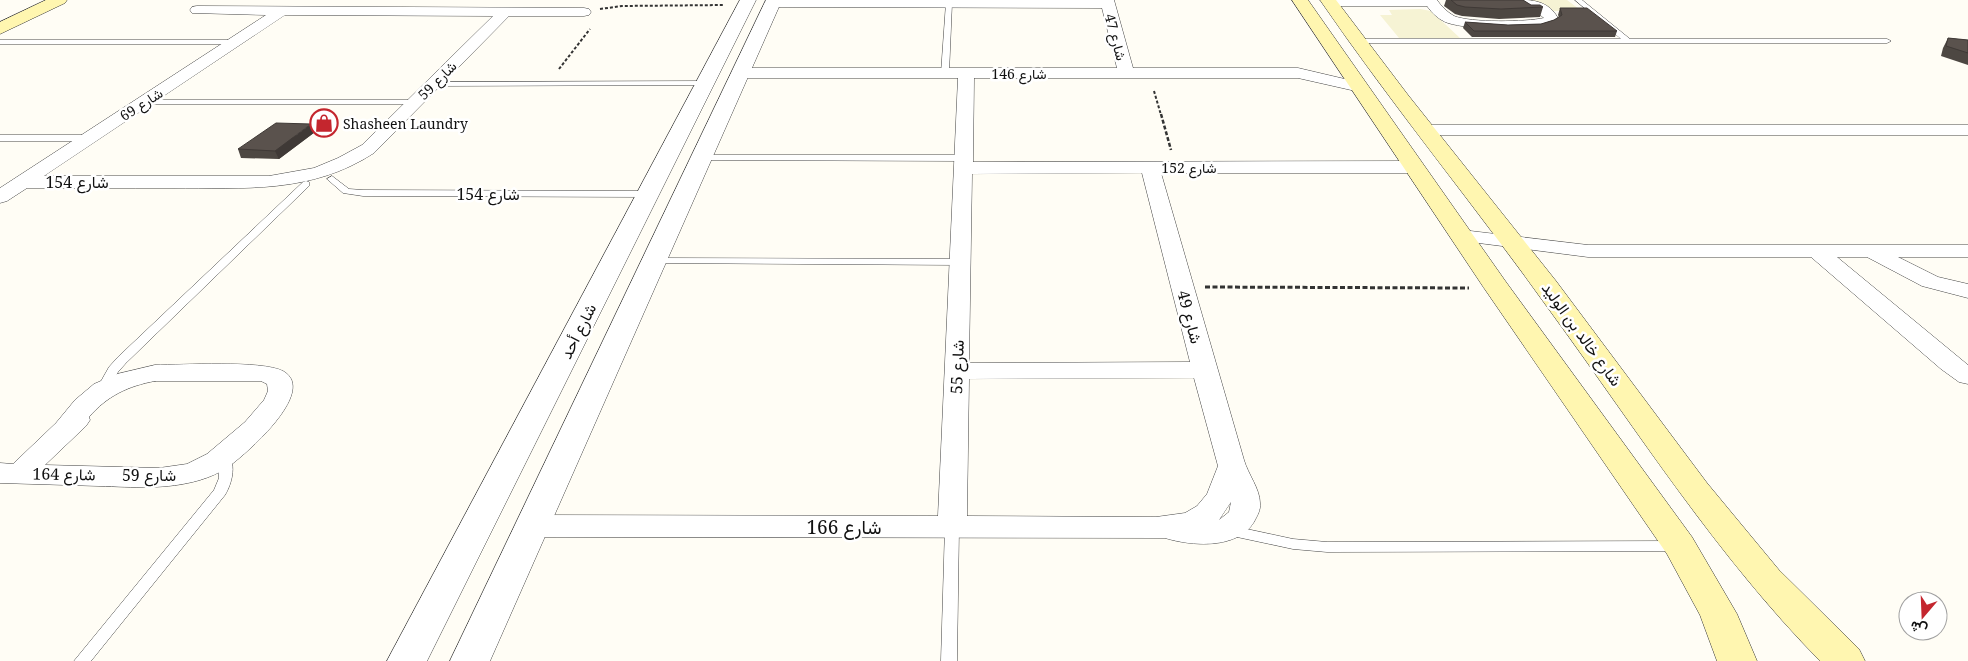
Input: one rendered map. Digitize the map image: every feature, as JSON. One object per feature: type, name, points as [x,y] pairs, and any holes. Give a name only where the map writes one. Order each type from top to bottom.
[{"type":"main road","points":[[0,15],[32,0]]},
{"type":"main road","points":[[0,29],[60,0]]},
{"type":"main road","name":"شارع خالد بن الوليد","points":[[1300,0],[1425,130],[1512,241],[1734,542],[1772,587],[1818,636],[1845,661]]},
{"type":"main road","name":"شارع خالد بن الوليد","points":[[1329,1],[1349,49],[1360,87],[1497,288],[1680,546],[1718,614],[1738,661]]},
{"type":"street","points":[[379,11],[394,0]]},
{"type":"street","points":[[1329,1],[1430,1],[1448,19],[1461,23],[1538,24],[1552,20],[1550,16],[1529,0]]},
{"type":"street","points":[[470,661],[760,30],[760,2],[949,4],[968,2],[1107,2]]},
{"type":"street","name":"شارع أحد","points":[[407,661],[732,32],[760,2]]},
{"type":"street","name":"شارع 47","points":[[1107,2],[1126,73]]},
{"type":"street","points":[[198,10],[587,12]]},
{"type":"street","name":"شارع 69","points":[[0,197],[281,10]]},
{"type":"street","name":"شارع 59","points":[[251,182],[288,180],[308,176],[343,164],[368,149],[506,11]]},
{"type":"street","points":[[732,32],[742,34],[760,30]]},
{"type":"street","name":"شارع 146","points":[[740,73],[1298,73],[1325,68],[1335,64],[1349,49]]},
{"type":"street","name":"شارع 55","points":[[952,527],[963,163],[955,73]]},
{"type":"street","name":"شارع 146","points":[[1298,73],[1360,87]]},
{"type":"street","points":[[1425,130],[1968,130]]},
{"type":"street","name":"شارع 59","points":[[251,182],[306,184],[332,179],[358,165],[368,149]]},
{"type":"street","name":"شارع 152","points":[[963,163],[1150,167],[1414,166]]},
{"type":"street","name":"شارع 49","points":[[1150,167],[1204,370],[1232,466]]},
{"type":"street","name":"شارع 154","points":[[24,182],[251,182]]},
{"type":"street","points":[[645,200],[680,206]]},
{"type":"street","points":[[1462,236],[1588,251],[1968,252]]},
{"type":"street","points":[[1816,251],[1959,370],[1968,382]]},
{"type":"street","points":[[1872,251],[1925,281],[1946,288],[1968,291]]},
{"type":"street","points":[[957,371],[1204,370]]},
{"type":"street","name":"شارع 59","points":[[65,429],[83,405],[102,390],[128,378],[142,375],[155,373],[239,380],[257,385],[262,390],[264,396],[263,403],[258,417],[246,438],[224,457],[208,467],[184,475],[159,478],[109,475]]},
{"type":"street","name":"شارع 59","points":[[65,429],[104,400],[132,387],[160,381],[205,377]]},
{"type":"street","name":"شارع 59","points":[[109,475],[168,467],[212,452],[228,442],[258,417]]},
{"type":"street","name":"شارع 164","points":[[10,473],[65,429]]},
{"type":"street","points":[[1227,529],[1237,523],[1246,506],[1245,496],[1232,466]]},
{"type":"street","name":"شارع 166","points":[[1156,528],[1195,521],[1211,512],[1220,500],[1232,466]]},
{"type":"street","name":"شارع 164","points":[[10,473],[109,475]]},
{"type":"street","name":"شارع 166","points":[[533,526],[1156,528],[1199,533],[1214,533],[1227,529]]},
{"type":"lane","points":[[1578,0],[1628,41]]},
{"type":"lane","points":[[949,4],[955,73]]},
{"type":"lane","points":[[1349,49],[1628,41],[1887,41]]},
{"type":"lane","points":[[0,42],[233,42]]},
{"type":"lane","points":[[433,84],[705,83]]},
{"type":"lane","points":[[144,102],[416,102]]},
{"type":"lane","points":[[0,138],[89,138]]},
{"type":"lane","points":[[702,158],[963,163]]},
{"type":"lane","name":"شارع 154","points":[[332,179],[346,191],[363,193],[645,200]]},
{"type":"lane","points":[[102,390],[113,370],[122,360],[306,184]]},
{"type":"lane","points":[[655,261],[960,262]]},
{"type":"lane","points":[[82,661],[220,492],[226,478],[224,457]]},
{"type":"lane","name":"شارع 55","points":[[949,661],[952,527]]},
{"type":"lane","points":[[1227,529],[1259,538],[1327,547],[1680,546]]},
{"type":"path","points":[[587,12],[622,6],[760,2]]},
{"type":"path","points":[[548,84],[598,19],[597,15],[587,12]]},
{"type":"path","points":[[1149,73],[1176,167]]},
{"type":"path","points":[[1182,287],[1497,288]]},
{"type":"shaded area","points":[[1507,0],[1567,0],[1579,9],[1578,11],[1539,11]]},
{"type":"shaded area","points":[[1420,9],[1431,11],[1460,38],[1399,38],[1380,15],[1392,15],[1389,10]]},
{"type":"building","points":[[1451,0],[1523,0],[1531,5],[1543,7],[1501,9],[1465,7],[1457,5]]},
{"type":"building","points":[[1560,8],[1587,8],[1617,31],[1474,31],[1465,22],[1508,25],[1541,24],[1562,15]]},
{"type":"building","points":[[1948,38],[1968,40],[1968,53],[1946,46]]},
{"type":"building","points":[[276,123],[311,124],[275,151],[238,149]]},
{"type":"place","name":"Shasheen Laundry","points":[[324,123]]}]
